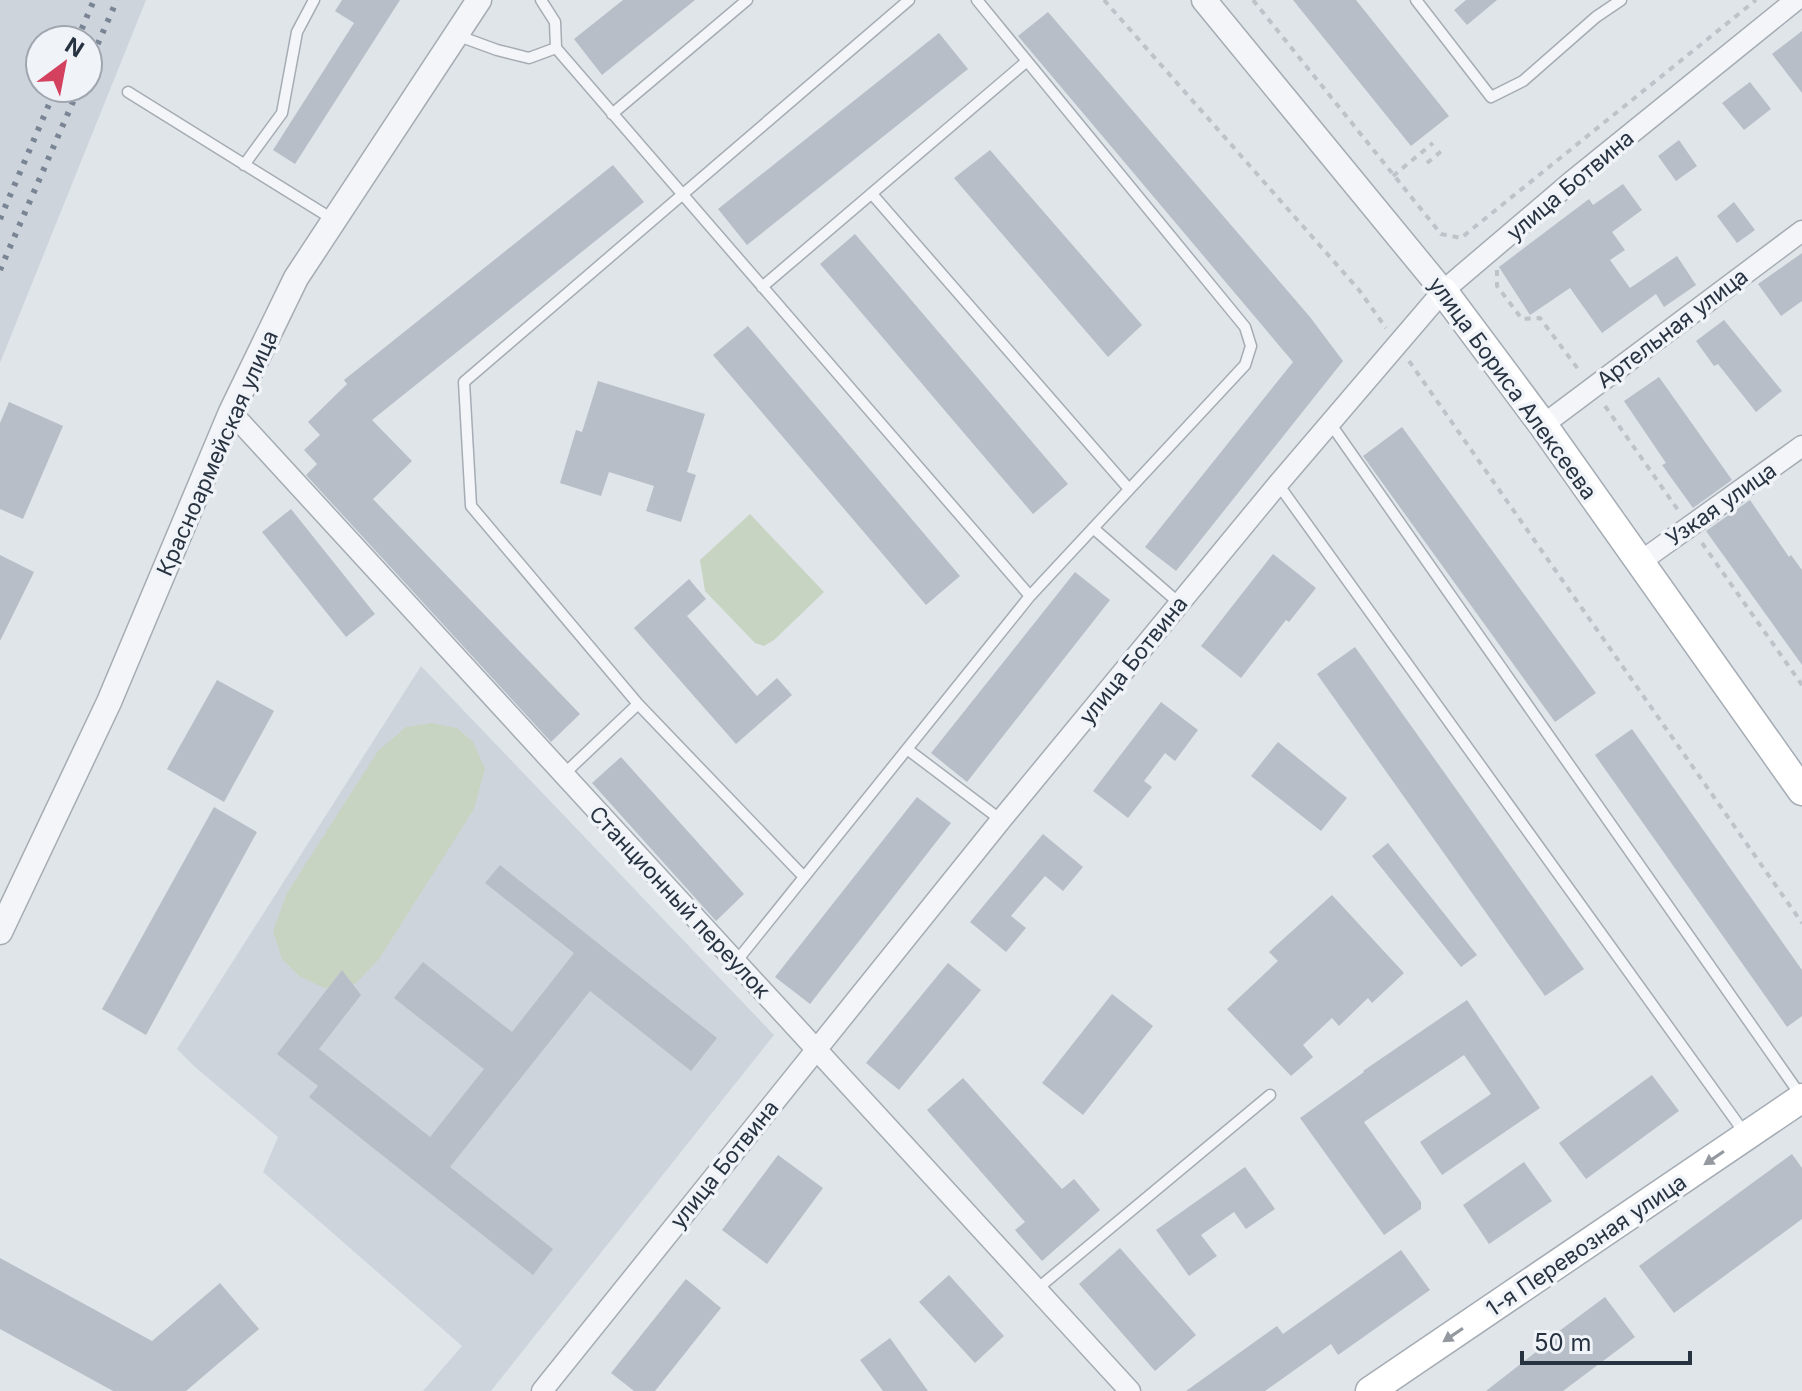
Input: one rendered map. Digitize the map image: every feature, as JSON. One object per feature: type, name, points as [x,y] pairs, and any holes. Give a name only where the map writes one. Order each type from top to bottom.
[{"type":"main road","name":"улица Бориса Алексеева","points":[[1443,291],[1543,425],[1802,791]]},
{"type":"main road","name":"1-я Перевозная улица","points":[[1370,1391],[1802,1098]]},
{"type":"street","name":"Красноармейская улица","points":[[0,932],[109,702],[231,412],[296,278],[479,0]]},
{"type":"street","name":"улица Бориса Алексеева","points":[[1204,0],[1443,291]]},
{"type":"street","name":"улица Ботвина","points":[[542,1391],[1001,820],[1278,484],[1443,291],[1571,182],[1796,0]]},
{"type":"street","name":"Артельная улица","points":[[1543,425],[1802,231]]},
{"type":"street","name":"Станционный переулок","points":[[231,412],[1130,1391]]},
{"type":"street","name":"Узкая улица","points":[[1640,562],[1802,446]]},
{"type":"lane","points":[[244,165],[282,113],[297,32],[314,0]]},
{"type":"lane","points":[[541,0],[555,22],[556,48],[1030,596]]},
{"type":"lane","points":[[612,114],[747,0]]},
{"type":"lane","points":[[804,877],[638,704],[471,506],[464,382],[909,0]]},
{"type":"lane","points":[[1416,0],[1491,97],[1523,81],[1596,17],[1621,0]]},
{"type":"lane","points":[[735,963],[1030,596],[1245,365],[1251,346],[1245,327],[980,1]]},
{"type":"lane","points":[[456,35],[529,58],[556,48]]},
{"type":"lane","points":[[762,287],[1027,61]]},
{"type":"lane","points":[[128,92],[334,220]]},
{"type":"lane","points":[[872,194],[1129,489]]},
{"type":"lane","points":[[1330,423],[1802,1098]]},
{"type":"lane","points":[[1278,484],[1747,1136]]},
{"type":"lane","points":[[1093,528],[1179,603]]},
{"type":"lane","points":[[563,775],[638,704]]},
{"type":"lane","points":[[907,749],[1001,820]]},
{"type":"lane","points":[[1037,1289],[1270,1095]]},
{"type":"path","points":[[1104,0],[1359,290],[1802,923]]},
{"type":"path","points":[[1253,0],[1441,234],[1461,238],[1756,0]]},
{"type":"path","points":[[1393,176],[1433,143]]},
{"type":"path","points":[[1427,163],[1444,149]]},
{"type":"path","points":[[1497,286],[1522,319],[1540,318],[1802,685]]},
{"type":"shaded area","points":[[0,0],[146,0],[0,363]]},
{"type":"shaded area","points":[[421,666],[774,1035],[491,1391],[423,1391],[462,1346],[263,1172],[278,1137],[177,1049]]},
{"type":"green space","points":[[750,514],[824,592],[764,646],[755,643],[705,591],[700,560]]},
{"type":"green space","points":[[432,723],[457,728],[473,742],[485,769],[474,809],[379,959],[355,984],[324,988],[299,976],[282,959],[273,931],[287,893],[378,751],[406,727]]},
{"type":"building","points":[[342,0],[400,0],[295,164],[273,150],[354,23],[335,11]]},
{"type":"building","points":[[623,0],[695,0],[602,75],[574,39]]},
{"type":"building","points":[[1293,0],[1356,0],[1449,116],[1411,146]]},
{"type":"building","points":[[1466,0],[1497,0],[1467,25],[1454,10]]},
{"type":"building","points":[[1048,12],[1310,317],[1343,361],[1176,571],[1145,547],[1293,362],[1018,36]]},
{"type":"building","points":[[1802,31],[1802,93],[1772,54]]},
{"type":"building","points":[[939,33],[968,69],[747,245],[718,209]]},
{"type":"building","points":[[1750,82],[1771,109],[1744,130],[1722,103]]},
{"type":"building","points":[[1679,140],[1697,166],[1676,181],[1658,156]]},
{"type":"building","points":[[990,150],[1142,325],[1108,357],[954,178]]},
{"type":"building","points":[[613,165],[644,202],[372,420],[412,461],[373,499],[580,714],[551,742],[306,475],[317,464],[304,450],[320,435],[308,422],[347,384],[344,380]]},
{"type":"building","points":[[1623,184],[1642,210],[1612,232],[1625,250],[1610,260],[1630,288],[1677,256],[1696,285],[1664,307],[1656,294],[1602,333],[1570,288],[1530,315],[1499,267],[1589,199],[1593,205]]},
{"type":"building","points":[[1734,202],[1755,230],[1737,243],[1717,216]]},
{"type":"building","points":[[855,234],[1068,484],[1033,514],[820,264]]},
{"type":"building","points":[[1802,253],[1802,301],[1781,316],[1758,284]]},
{"type":"building","points":[[1724,320],[1782,391],[1756,412],[1696,341]]},
{"type":"building","points":[[748,326],[960,576],[926,605],[713,355]]},
{"type":"building","points":[[1659,377],[1732,480],[1693,508],[1662,465],[1666,463],[1624,401]]},
{"type":"building","points":[[598,381],[705,414],[687,472],[696,475],[681,522],[646,511],[654,486],[609,472],[601,496],[560,483],[576,430],[582,432]]},
{"type":"building","points":[[9,402],[63,426],[23,519],[0,509],[0,423]]},
{"type":"building","points":[[1402,427],[1596,693],[1555,722],[1363,456]]},
{"type":"building","points":[[1750,500],[1789,557],[1791,555],[1802,570],[1802,665],[1706,531]]},
{"type":"building","points":[[291,509],[375,614],[346,637],[262,532]]},
{"type":"building","points":[[1273,554],[1316,588],[1289,622],[1286,620],[1241,678],[1201,646]]},
{"type":"building","points":[[0,555],[34,572],[0,641]]},
{"type":"building","points":[[1075,572],[1110,600],[967,782],[931,753]]},
{"type":"building","points":[[689,579],[706,599],[687,616],[757,696],[777,678],[792,695],[736,744],[634,628]]},
{"type":"building","points":[[1355,647],[1584,969],[1545,996],[1317,674]]},
{"type":"building","points":[[217,680],[274,711],[224,802],[167,769]]},
{"type":"building","points":[[1161,702],[1198,730],[1175,761],[1165,753],[1144,781],[1152,787],[1128,818],[1093,791]]},
{"type":"building","points":[[1632,729],[1802,970],[1802,1016],[1787,1027],[1595,755]]},
{"type":"building","points":[[1278,742],[1347,798],[1321,831],[1251,776]]},
{"type":"building","points":[[621,757],[744,894],[716,921],[592,783]]},
{"type":"building","points":[[917,797],[951,823],[810,1004],[775,977]]},
{"type":"building","points":[[214,807],[257,832],[146,1035],[102,1009]]},
{"type":"building","points":[[1043,834],[1083,867],[1063,891],[1045,876],[1011,916],[1026,928],[1006,952],[970,922]]},
{"type":"building","points":[[1388,843],[1477,955],[1461,967],[1372,856]]},
{"type":"building","points":[[500,865],[717,1038],[691,1071],[590,991],[450,1167],[553,1249],[533,1275],[309,1097],[318,1086],[277,1054],[342,970],[361,995],[319,1049],[430,1137],[484,1069],[394,998],[423,962],[512,1032],[574,953],[485,883]]},
{"type":"building","points":[[1332,895],[1404,973],[1372,1003],[1368,998],[1339,1026],[1332,1018],[1303,1045],[1313,1057],[1291,1076],[1227,1009],[1278,961],[1269,952]]},
{"type":"building","points":[[948,963],[981,990],[899,1090],[866,1063]]},
{"type":"building","points":[[1112,994],[1153,1026],[1083,1115],[1042,1083]]},
{"type":"building","points":[[1467,1000],[1540,1108],[1442,1175],[1420,1142],[1491,1094],[1464,1055],[1364,1122],[1421,1202],[1421,1209],[1384,1235],[1300,1118]]},
{"type":"building","points":[[1652,1075],[1679,1111],[1586,1179],[1559,1143]]},
{"type":"building","points":[[963,1078],[1062,1189],[1074,1179],[1100,1210],[1042,1261],[1015,1230],[1025,1222],[927,1110]]},
{"type":"building","points":[[1792,1154],[1802,1168],[1802,1219],[1674,1313],[1639,1266]]},
{"type":"building","points":[[778,1155],[823,1188],[767,1264],[722,1230]]},
{"type":"building","points":[[1524,1162],[1552,1201],[1489,1244],[1463,1205]]},
{"type":"building","points":[[1245,1167],[1275,1209],[1246,1229],[1234,1212],[1201,1235],[1217,1256],[1189,1276],[1156,1230]]},
{"type":"building","points":[[1120,1248],[1196,1335],[1155,1371],[1079,1284]]},
{"type":"building","points":[[1401,1250],[1430,1290],[1338,1355],[1331,1344],[1265,1391],[1186,1391],[1277,1326],[1283,1334]]},
{"type":"building","points":[[0,1258],[152,1341],[220,1283],[259,1329],[186,1391],[113,1391],[0,1329]]},
{"type":"building","points":[[949,1275],[1004,1336],[975,1363],[919,1302]]},
{"type":"building","points":[[686,1279],[721,1308],[655,1391],[634,1391],[611,1373]]},
{"type":"building","points":[[1605,1297],[1635,1337],[1563,1391],[1486,1391],[1536,1352],[1535,1349]]},
{"type":"building","points":[[890,1338],[928,1391],[883,1391],[860,1360]]},
{"type":"railway","points":[[84,24],[94,0]]},
{"type":"railway","points":[[104,30],[117,0]]},
{"type":"railway","points":[[0,219],[49,104]]},
{"type":"railway","points":[[0,270],[72,104]]}]
